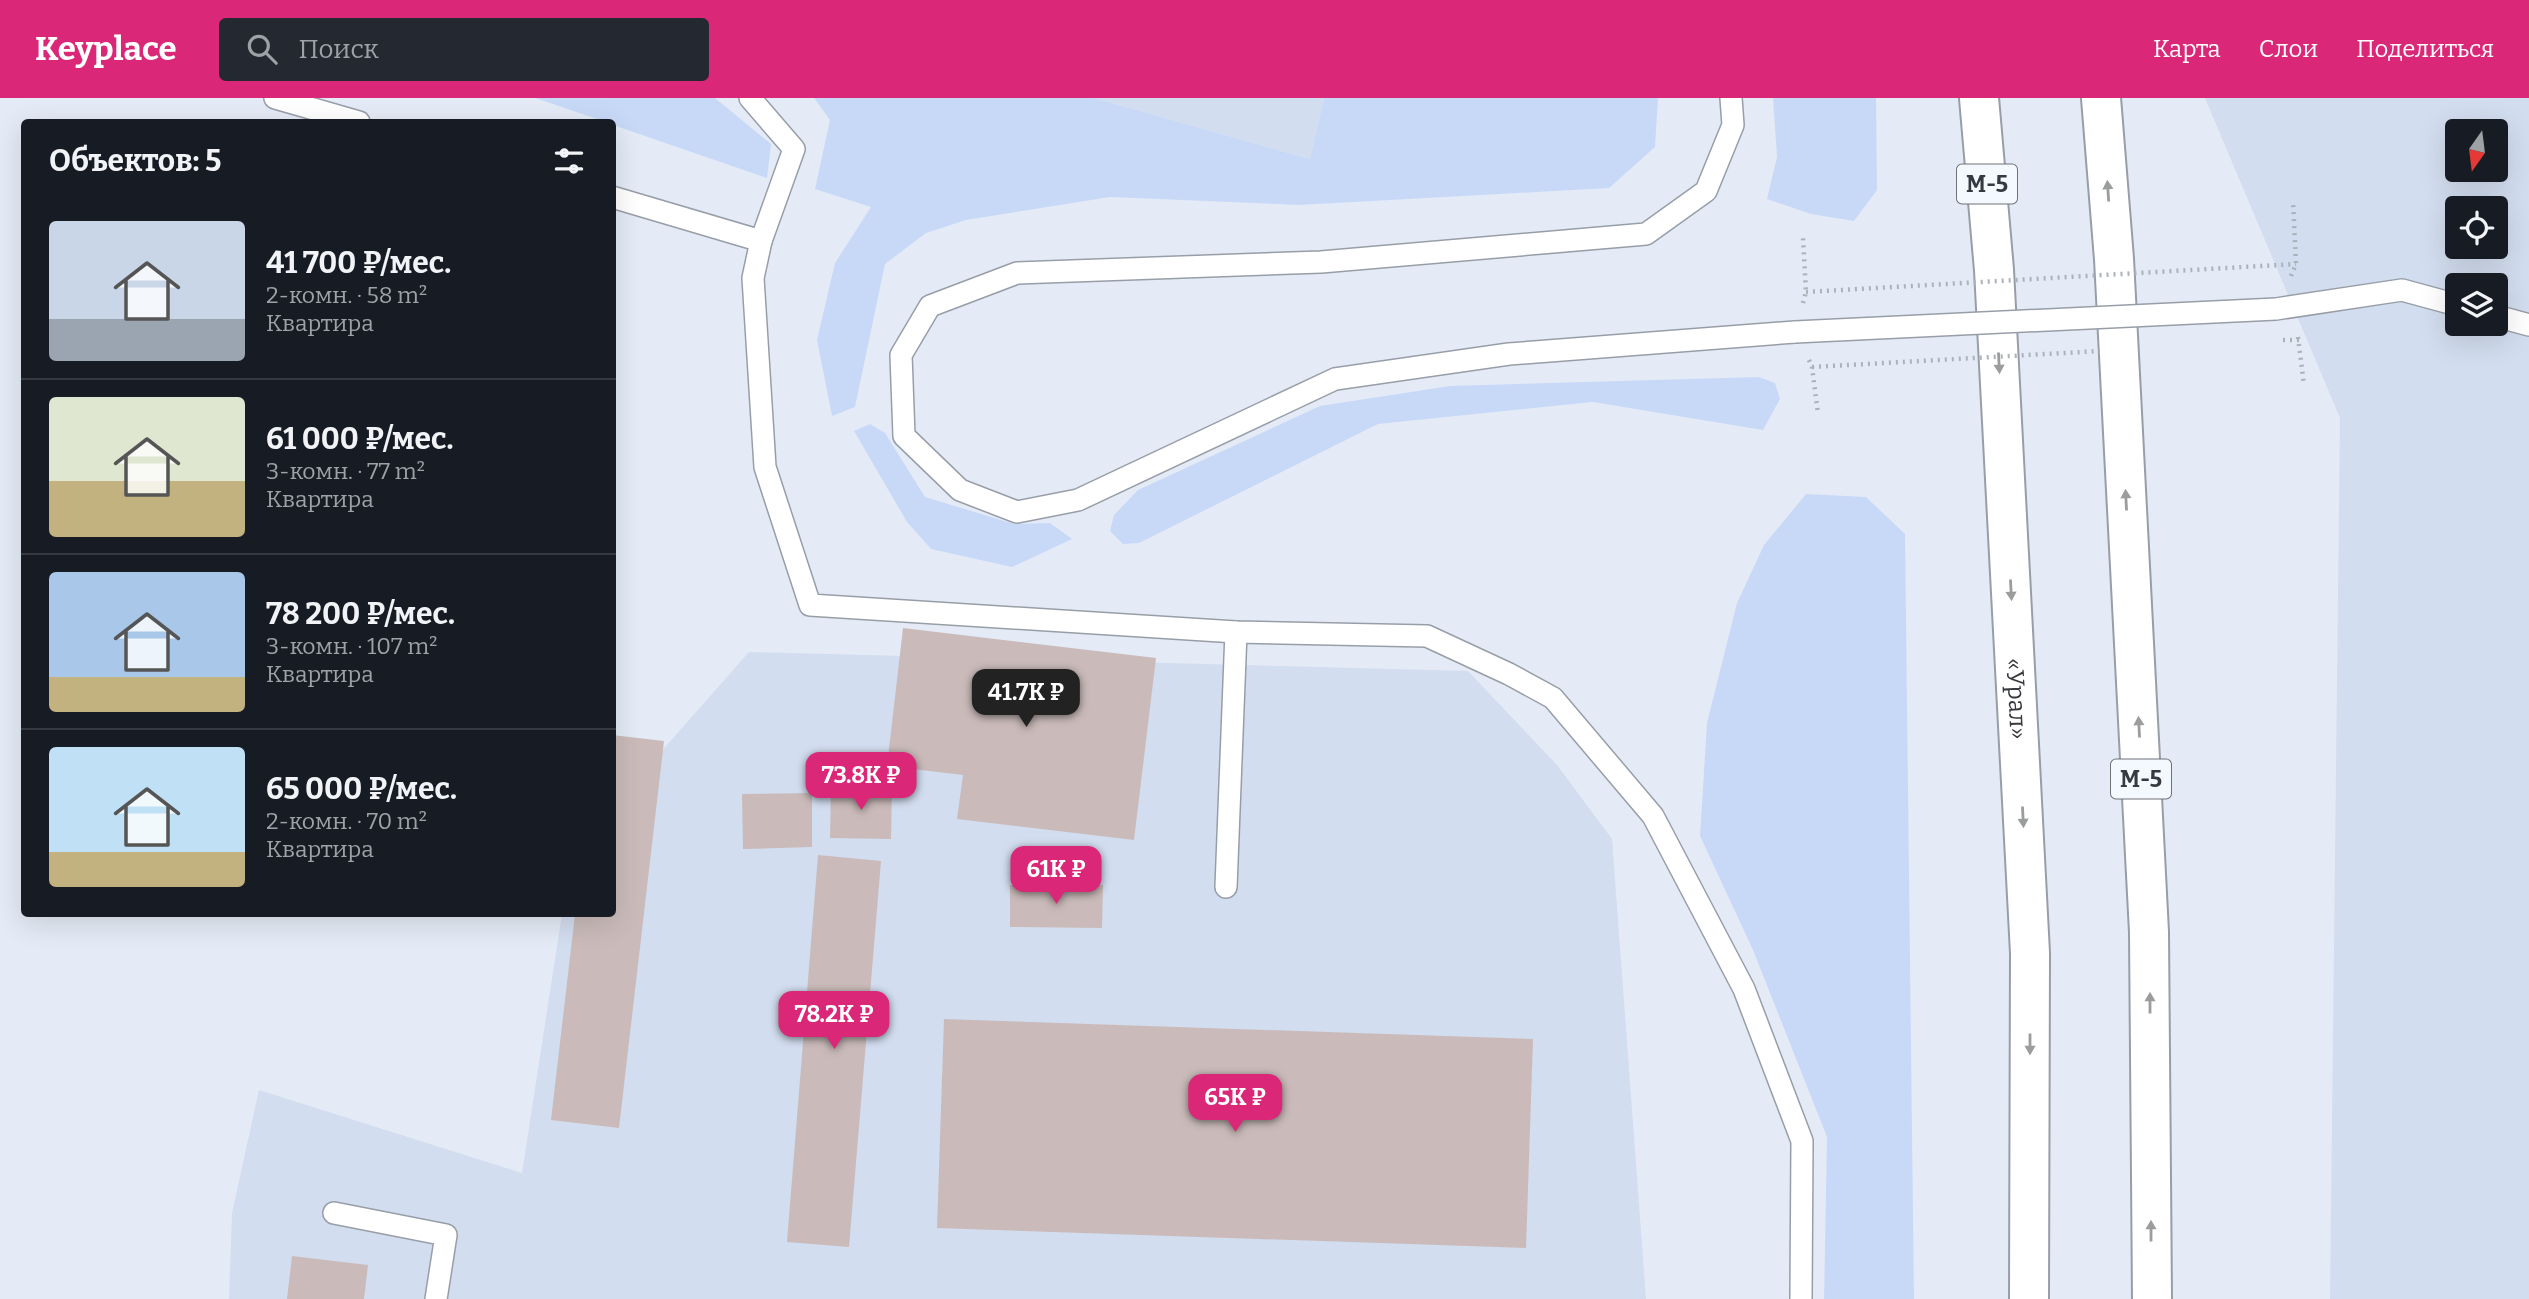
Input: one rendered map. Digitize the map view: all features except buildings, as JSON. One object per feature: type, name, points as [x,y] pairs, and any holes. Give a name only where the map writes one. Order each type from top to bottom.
[{"type":"main road","name":"«Урал»","points":[[1979,98],[1994,270],[2030,953],[2029,1299]]},
{"type":"main road","name":"М-5","points":[[2101,98],[2114,259],[2150,932],[2152,1299]]},
{"type":"lane","points":[[275,98],[348,119]]},
{"type":"lane","points":[[750,98],[794,149],[761,241],[753,278],[765,467],[810,605],[1236,632],[1427,636],[1509,674],[1553,698],[1653,816],[1744,989],[1802,1141],[1801,1299]]},
{"type":"lane","points":[[1731,98],[1732,125],[1706,191],[1646,234],[1321,262],[1017,273],[930,306],[901,355],[904,436],[960,490],[1017,512],[1078,500],[1335,379],[1509,354],[1795,332],[2276,309],[2402,290],[2445,302]]},
{"type":"lane","points":[[616,198],[761,241]]},
{"type":"lane","points":[[2508,319],[2529,325]]},
{"type":"lane","points":[[1226,887],[1236,632]]},
{"type":"lane","points":[[334,1213],[446,1235],[436,1299]]},
{"type":"path","points":[[1803,238],[1806,292],[2296,264],[2293,201]]},
{"type":"path","points":[[2272,341],[2300,340],[2304,385]]},
{"type":"path","points":[[1818,414],[1812,367],[2105,351]]},
{"type":"shaded area","points":[[535,98],[715,98],[771,144],[767,178],[616,126],[616,119],[597,119]]},
{"type":"shaded area","points":[[814,98],[1094,98],[1310,159],[1324,98],[1658,98],[1655,147],[1609,188],[1299,205],[1110,197],[966,220],[926,233],[885,264],[855,407],[832,416],[817,340],[835,263],[871,207],[815,189],[830,120]]},
{"type":"shaded area","points":[[1094,98],[1324,98],[1310,159]]},
{"type":"shaded area","points":[[1773,98],[1876,98],[1877,190],[1854,221],[1811,214],[1767,199],[1777,157]]},
{"type":"shaded area","points":[[2205,98],[2529,98],[2529,1299],[2330,1299],[2340,418]]},
{"type":"shaded area","points":[[1759,377],[1775,383],[1780,399],[1763,430],[1593,402],[1378,424],[1139,543],[1123,544],[1110,531],[1114,515],[1138,490],[1320,406],[1450,386]]},
{"type":"shaded area","points":[[870,424],[885,433],[925,497],[1014,524],[1050,523],[1072,539],[1012,567],[931,549],[907,522],[854,431]]},
{"type":"shaded area","points":[[1806,494],[1866,497],[1905,534],[1914,1299],[1824,1299],[1827,1137],[1753,950],[1700,836],[1707,723],[1737,603],[1764,545]]},
{"type":"shaded area","points":[[749,652],[1468,671],[1557,765],[1612,839],[1646,1299],[229,1299],[232,1213],[259,1090],[522,1173],[562,917],[616,917],[616,900],[659,754]]}]
